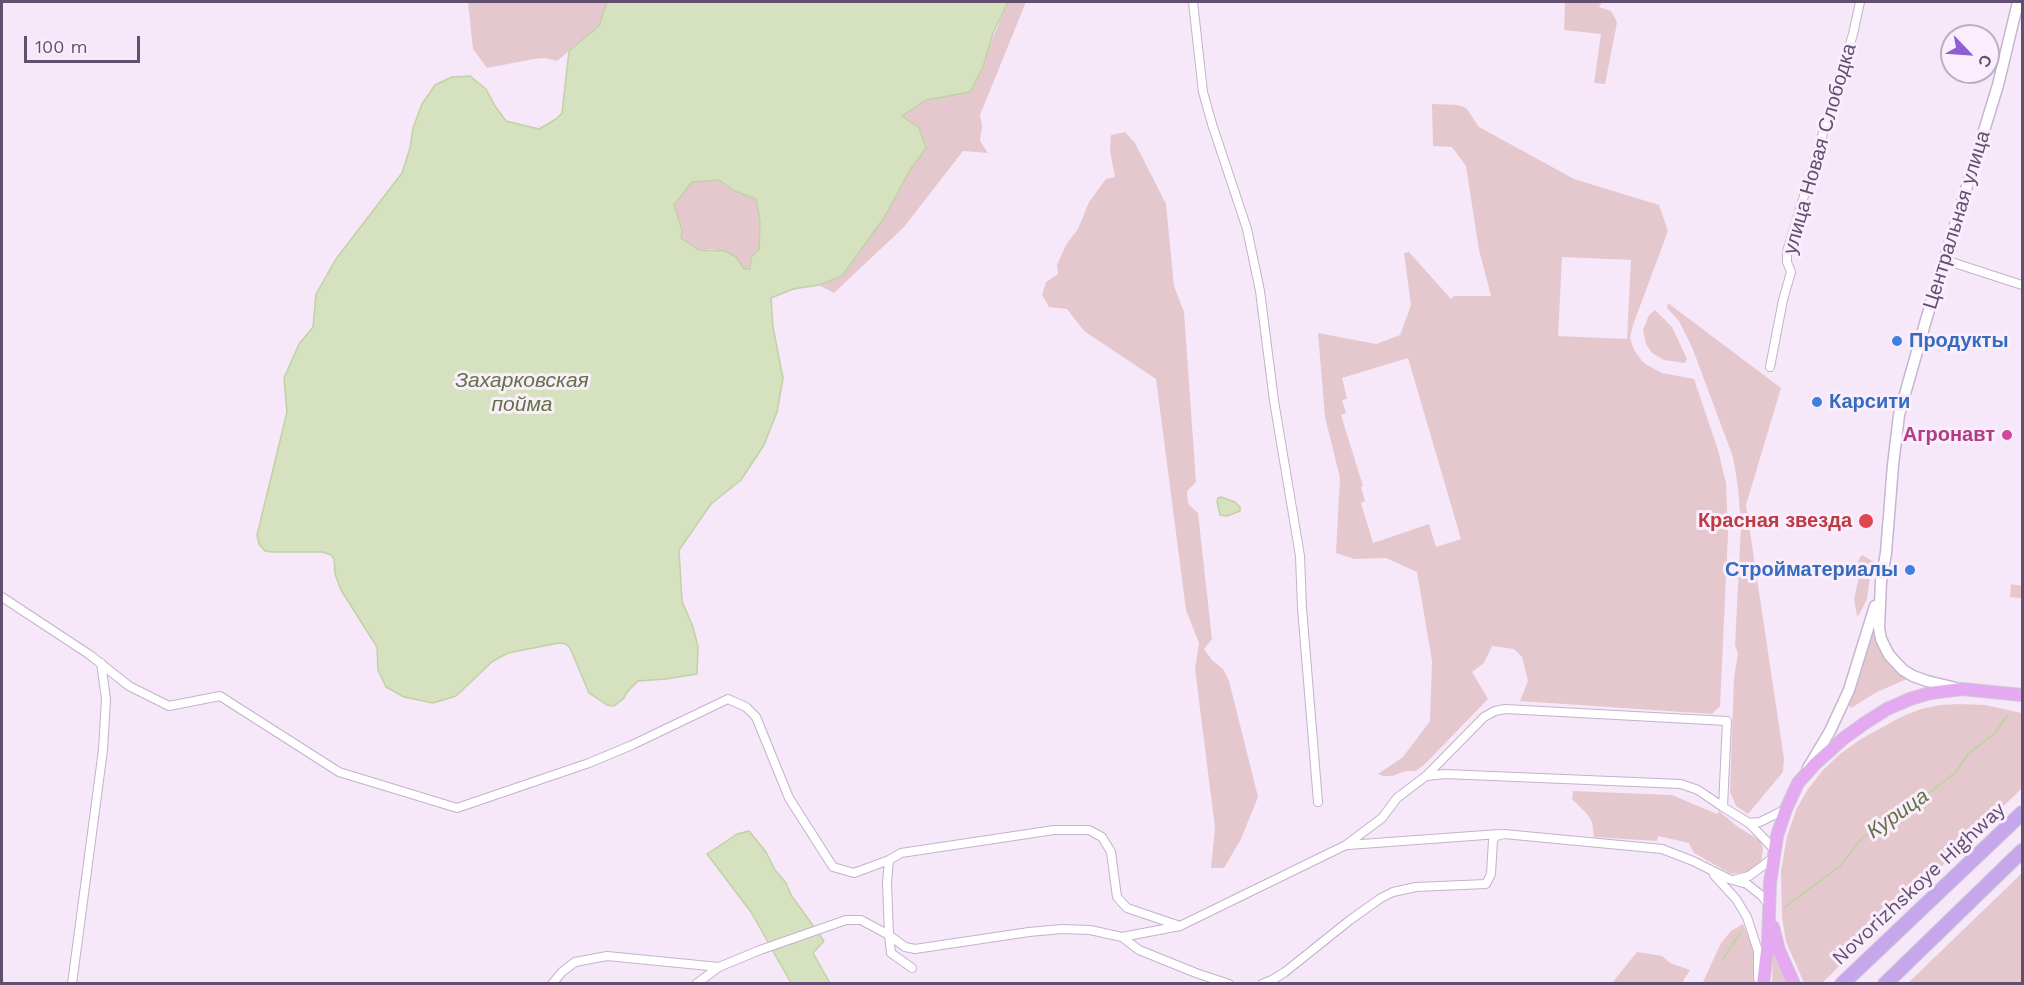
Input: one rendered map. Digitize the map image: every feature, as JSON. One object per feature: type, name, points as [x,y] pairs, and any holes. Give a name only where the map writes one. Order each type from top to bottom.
[{"type":"highway","name":"Novorizhskoye Highway","points":[[1843,983],[2022,813]]},
{"type":"highway","points":[[1885,984],[2022,850]]},
{"type":"main road","name":"Центральная улица","points":[[1881,581],[1886,553],[1899,416],[1998,85],[2018,2]]},
{"type":"main road","points":[[1881,581],[1878,618],[1881,639],[1889,655],[1903,670],[1927,681],[1962,689],[2019,696]]},
{"type":"main road","points":[[1763,984],[1774,854],[1786,809],[1798,783],[1837,718],[1849,690],[1881,581]]},
{"type":"main road","points":[[1798,783],[1844,738],[1887,710],[1930,693],[1962,689]]},
{"type":"main road","points":[[1769,908],[1779,950],[1794,984]]},
{"type":"street","points":[[1193,2],[1203,92],[1247,229],[1260,291],[1274,401],[1300,556],[1302,608],[1318,802]]},
{"type":"street","name":"улица Новая Слободка","points":[[1770,367],[1791,272],[1787,262],[1787,252],[1853,34],[1860,2]]},
{"type":"street","points":[[1945,260],[2022,285]]},
{"type":"street","points":[[2,597],[101,663],[129,686],[169,706],[220,696],[339,772],[457,808],[589,763],[728,699],[746,707],[756,717],[789,798],[833,867],[854,873],[901,853],[1054,830],[1089,830],[1102,837],[1111,852],[1117,897],[1127,908],[1180,926]]},
{"type":"street","points":[[72,984],[103,750],[106,699],[101,663]]},
{"type":"street","points":[[696,984],[718,967],[828,924],[846,920],[861,920],[889,935],[904,947],[915,949],[1062,929],[1090,930],[1122,937],[1180,926],[1346,845],[1382,818],[1397,798],[1426,776],[1484,717],[1505,709],[1727,721],[1723,807]]},
{"type":"street","points":[[1426,776],[1445,774],[1681,784],[1698,790],[1749,823],[1774,854],[1749,876],[1729,879]]},
{"type":"street","points":[[1749,823],[1760,822],[1786,809]]},
{"type":"street","points":[[1346,845],[1499,834],[1662,849],[1729,879],[1747,884],[1762,896],[1769,908]]},
{"type":"street","points":[[1262,984],[1285,972],[1350,920],[1387,895],[1416,887],[1486,884],[1491,874],[1493,840],[1499,834]]},
{"type":"street","points":[[889,860],[886,883],[891,953],[912,968]]},
{"type":"street","points":[[1709,869],[1730,891],[1747,917],[1758,951],[1758,984]]},
{"type":"street","points":[[1122,937],[1139,950],[1229,984]]},
{"type":"street","points":[[552,984],[575,962],[607,956],[718,967]]},
{"type":"shaded area","points":[[468,2],[607,2],[599,26],[557,61],[546,58],[534,59],[487,68],[473,49]]},
{"type":"shaded area","points":[[1008,2],[1026,2],[980,115],[982,126],[980,141],[988,153],[963,151],[904,227],[834,293],[819,285],[842,276],[884,218],[910,170],[926,148],[902,116],[926,100],[970,92]]},
{"type":"shaded area","points":[[1565,2],[1602,2],[1599,7],[1611,11],[1615,18],[1617,23],[1605,84],[1594,83],[1601,34],[1564,30]]},
{"type":"shaded area","points":[[1432,104],[1458,105],[1466,108],[1479,127],[1574,179],[1659,205],[1668,231],[1630,338],[1634,350],[1647,365],[1662,373],[1694,379],[1718,450],[1726,483],[1728,534],[1720,706],[1712,714],[1520,701],[1528,681],[1522,657],[1514,649],[1492,646],[1484,663],[1472,672],[1488,699],[1416,771],[1406,771],[1392,776],[1378,774],[1403,757],[1430,721],[1432,661],[1417,572],[1386,558],[1354,559],[1336,553],[1340,478],[1325,417],[1318,333],[1376,344],[1400,335],[1411,305],[1404,253],[1409,252],[1451,299],[1454,296],[1491,296],[1479,250],[1466,166],[1452,147],[1433,146]],"holes":[[[1562,257],[1631,260],[1627,339],[1558,336]],[[1408,358],[1461,539],[1436,547],[1429,524],[1373,543],[1361,503],[1365,501],[1361,487],[1363,486],[1341,415],[1346,413],[1342,400],[1347,399],[1342,378]]]},
{"type":"shaded area","points":[[1125,132],[1135,143],[1166,204],[1174,286],[1184,312],[1196,482],[1187,491],[1188,504],[1198,513],[1212,639],[1204,649],[1223,669],[1229,681],[1258,797],[1241,839],[1224,868],[1211,868],[1215,828],[1195,669],[1199,643],[1186,610],[1156,379],[1084,331],[1067,309],[1049,307],[1042,295],[1046,282],[1058,274],[1057,265],[1066,245],[1078,229],[1089,202],[1106,179],[1115,177],[1110,151],[1111,135]]},
{"type":"shaded area","points":[[719,180],[735,191],[756,199],[760,221],[759,251],[751,257],[750,269],[744,269],[736,257],[712,249],[699,250],[680,238],[682,230],[674,205],[692,182]]},
{"type":"shaded area","points":[[1668,303],[1781,388],[1746,505],[1784,759],[1783,772],[1748,814],[1736,806],[1730,792],[1734,678],[1738,654],[1735,645],[1741,526],[1738,487],[1733,457],[1692,347],[1679,321],[1667,308]]},
{"type":"shaded area","points":[[1655,310],[1672,327],[1687,359],[1685,363],[1664,360],[1652,353],[1646,344],[1643,330],[1649,315]]},
{"type":"shaded area","points":[[1862,555],[1874,562],[1867,599],[1857,616],[1854,599],[1859,577],[1858,561]]},
{"type":"shaded area","points":[[2011,584],[2022,586],[2022,598],[2010,597]]},
{"type":"shaded area","points":[[1873,634],[1886,660],[1907,679],[1877,692],[1851,708],[1849,705]]},
{"type":"shaded area","points":[[1959,704],[1985,705],[2022,713],[2022,788],[1822,983],[1804,983],[1786,942],[1782,917],[1781,871],[1787,836],[1797,808],[1823,770],[1861,739],[1921,709]]},
{"type":"shaded area","points":[[1573,791],[1672,795],[1717,814],[1719,811],[1738,827],[1761,841],[1763,849],[1761,862],[1748,872],[1731,874],[1694,853],[1689,843],[1658,836],[1657,841],[1594,837],[1592,822],[1572,799]]},
{"type":"shaded area","points":[[2022,873],[2022,983],[1908,983]]},
{"type":"shaded area","points":[[1743,924],[1752,946],[1755,962],[1754,983],[1702,984],[1721,943],[1731,931]]},
{"type":"shaded area","points":[[1637,952],[1662,956],[1670,963],[1690,970],[1682,983],[1612,983]]},
{"type":"shaded area","points":[[1773,952],[1781,972],[1787,983],[1772,983]]},
{"type":"water","name":"Захарковская пойма","points":[[607,2],[1008,2],[993,33],[983,67],[970,92],[926,100],[902,116],[919,128],[926,148],[910,170],[884,218],[842,276],[819,285],[793,289],[771,298],[773,327],[783,378],[777,412],[764,445],[741,480],[711,504],[679,550],[682,601],[693,627],[698,647],[697,674],[638,681],[614,706],[607,705],[589,693],[570,648],[566,644],[559,643],[508,653],[493,661],[456,696],[433,703],[404,697],[386,687],[378,670],[377,647],[341,590],[331,555],[323,552],[265,551],[259,544],[257,535],[287,412],[284,378],[299,344],[313,327],[316,294],[336,259],[402,173],[410,148],[413,128],[422,104],[435,85],[452,77],[470,76],[486,89],[506,121],[539,129],[562,113],[569,51],[599,26]],"holes":[[[719,180],[735,191],[756,199],[760,221],[759,250],[751,257],[750,269],[744,269],[736,257],[725,251],[699,250],[681,238],[682,230],[674,205],[692,182]]]},
{"type":"water","points":[[1221,497],[1235,502],[1240,507],[1240,511],[1227,516],[1220,515],[1217,501]]},
{"type":"water","points":[[749,831],[766,852],[791,895],[824,941],[813,953],[830,983],[791,983],[751,912],[707,854],[737,834]]},
{"type":"waterway","name":"Курица","points":[[1785,907],[1840,866],[1863,837],[1879,831],[1955,773],[1968,754],[1995,733],[2007,716]]},
{"type":"waterway","name":"Курица","points":[[1723,959],[1740,933]]},
{"type":"place","name":"Продукты","points":[[1897,341]]},
{"type":"place","name":"Карсити","points":[[1817,402]]},
{"type":"place","name":"Агронавт","points":[[2007,435]]},
{"type":"place","name":"Красная звезда","points":[[1866,521]]},
{"type":"place","name":"Стройматериалы","points":[[1910,570]]}]
